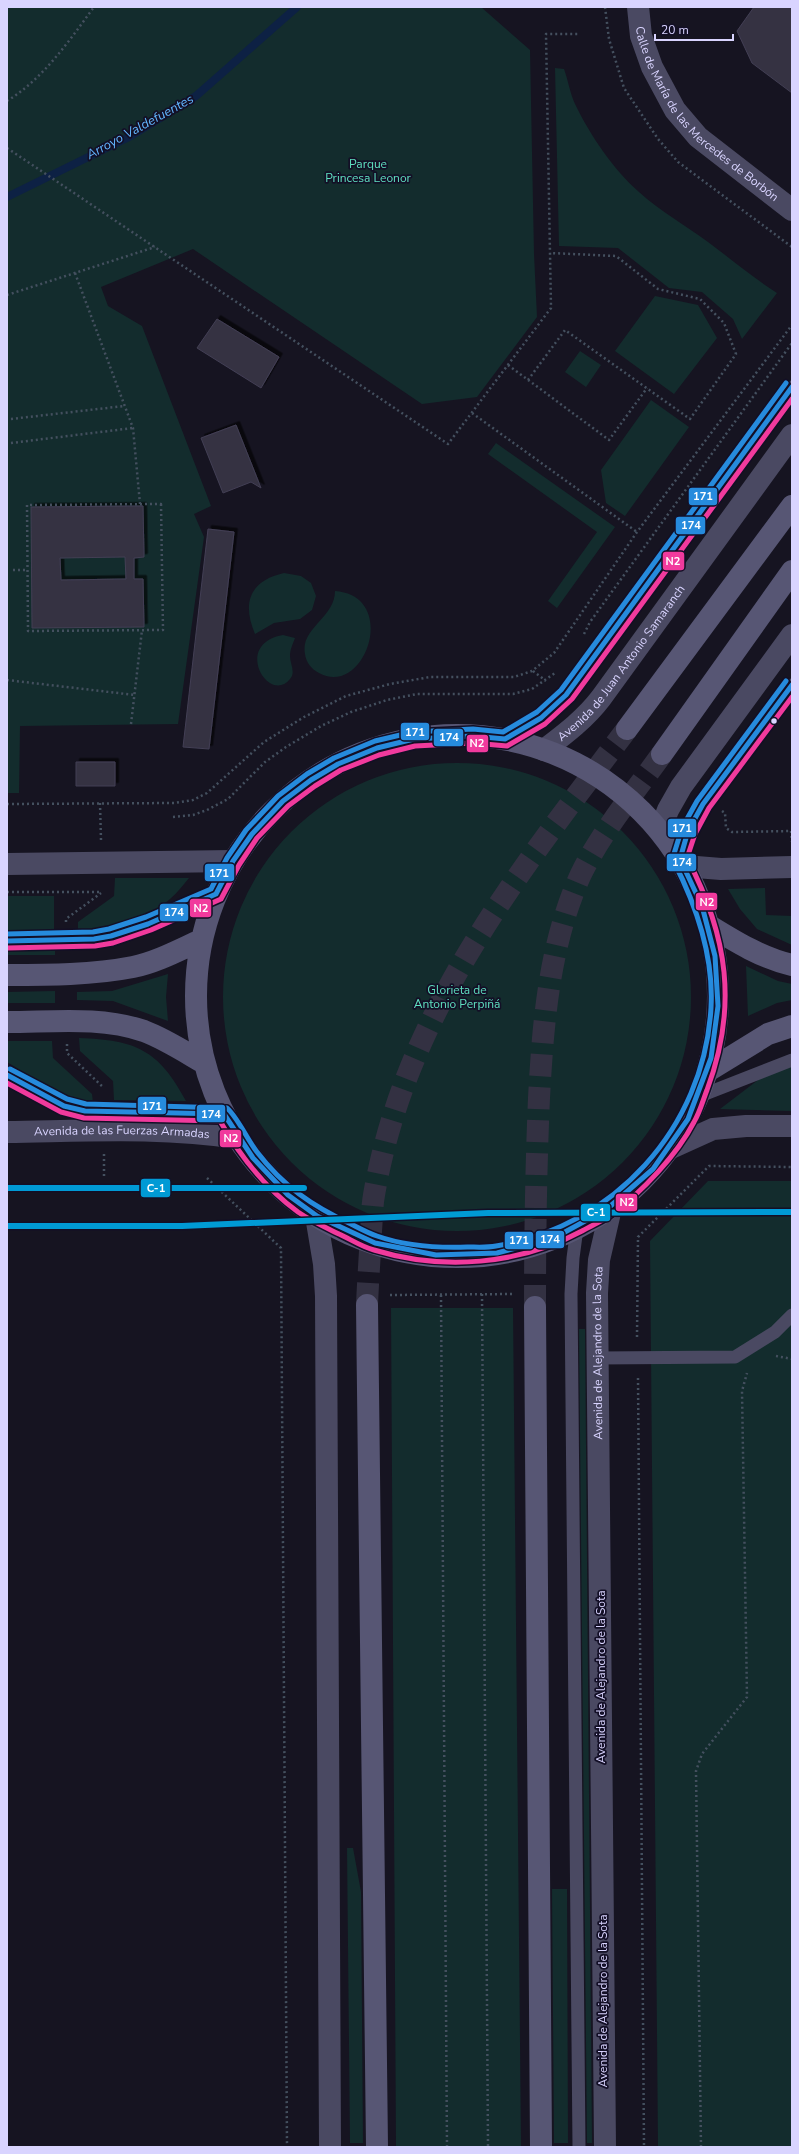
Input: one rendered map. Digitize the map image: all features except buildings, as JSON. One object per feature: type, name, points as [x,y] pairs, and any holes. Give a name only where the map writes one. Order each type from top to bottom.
[{"type":"street","name":"Calle de María de las Mercedes de Borbón","points":[[638,7],[641,36],[652,67],[675,110],[698,137],[792,210]]},
{"type":"street","name":"Avenida de Juan Antonio Samaranch","points":[[544,750],[569,732],[594,708],[792,435]]},
{"type":"street","points":[[627,729],[792,506]]},
{"type":"street","points":[[662,754],[792,571]]},
{"type":"street","points":[[660,831],[668,810],[681,787],[792,635]]},
{"type":"street","points":[[444,736],[473,736],[505,739],[544,750],[579,765],[606,781],[633,803],[660,831],[682,862],[703,905],[710,926],[716,954],[719,998],[715,1042],[700,1096],[687,1122],[670,1148],[643,1180],[611,1208],[577,1228],[520,1250],[467,1256],[430,1256],[371,1242],[343,1231],[316,1216],[281,1189],[265,1173],[237,1138],[224,1114],[204,1063],[198,1033],[196,1002],[197,971],[201,940],[216,894],[233,861],[252,834],[283,802],[311,780],[338,764],[377,748],[414,739],[444,736]]},
{"type":"street","points":[[7,864],[233,861]]},
{"type":"street","points":[[682,862],[721,869],[786,869]]},
{"type":"street","points":[[710,926],[741,945],[775,961],[792,965]]},
{"type":"street","points":[[7,975],[66,975],[133,967],[167,956],[201,940]]},
{"type":"street","points":[[7,1022],[93,1021],[123,1025],[146,1032],[204,1063]]},
{"type":"street","points":[[708,1071],[768,1034],[792,1026]]},
{"type":"street","points":[[670,1148],[713,1130],[746,1126],[792,1126]]},
{"type":"street","name":"Avenida de las Fuerzas Armadas","points":[[7,1132],[202,1132],[237,1138]]},
{"type":"street","name":"Avenida de Alejandro de la Sota","points":[[605,2147],[598,1276],[611,1208]]},
{"type":"street","points":[[316,1216],[323,1252],[326,1296],[330,2147]]},
{"type":"street","points":[[528,1300],[541,2147]]},
{"type":"street","points":[[367,1305],[377,2147]]},
{"type":"lane","points":[[505,739],[541,718],[562,700],[792,387]]},
{"type":"lane","points":[[682,862],[688,831],[703,804],[792,685]]},
{"type":"lane","points":[[7,941],[90,940],[111,936],[148,924],[216,894]]},
{"type":"lane","points":[[700,1096],[792,1060]]},
{"type":"lane","name":"Avenida de las Fuerzas Armadas","points":[[7,1075],[64,1106],[86,1111],[224,1114]]},
{"type":"lane","name":"Avenida de Alejandro de la Sota","points":[[577,1228],[573,1258],[572,1302],[579,2147]]},
{"type":"lane","points":[[598,1358],[735,1357],[775,1332],[792,1316]]},
{"type":"path","points":[[7,101],[20,93],[66,45],[94,7]]},
{"type":"path","points":[[7,148],[448,444],[551,308],[546,34],[579,34]]},
{"type":"path","points":[[7,296],[155,247]]},
{"type":"path","points":[[528,380],[565,330],[690,419],[736,354],[724,323],[700,300],[658,289],[616,256],[550,254]]},
{"type":"path","points":[[75,273],[133,428],[140,504]]},
{"type":"path","points":[[7,804],[174,803],[193,800],[207,793],[264,742],[304,717],[346,696],[390,684],[430,677],[514,677],[532,671],[554,653],[637,532],[792,325]]},
{"type":"path","points":[[583,635],[590,622],[792,343]]},
{"type":"path","points":[[508,365],[609,440],[647,388]]},
{"type":"path","points":[[11,419],[124,406]]},
{"type":"path","points":[[472,413],[637,532]]},
{"type":"path","points":[[11,443],[133,428]]},
{"type":"path","points":[[140,504],[161,504],[163,630],[28,631],[28,505],[140,504]]},
{"type":"path","points":[[13,570],[28,570]]},
{"type":"path","points":[[130,724],[142,630]]},
{"type":"path","points":[[173,817],[193,815],[228,799],[265,762],[286,747],[321,726],[351,712],[387,700],[417,694],[513,694],[532,689],[546,681],[560,669]]},
{"type":"path","points":[[532,671],[552,685]]},
{"type":"path","points":[[7,680],[134,695]]},
{"type":"path","points":[[100,803],[101,844]]},
{"type":"path","points":[[724,813],[726,828],[732,832],[792,830]]},
{"type":"path","points":[[102,885],[102,892]]},
{"type":"path","points":[[7,892],[102,892]]},
{"type":"path","points":[[66,926],[66,919],[102,892]]},
{"type":"path","points":[[67,1040],[67,1053],[104,1088]]},
{"type":"path","points":[[104,1152],[104,1178]]},
{"type":"path","points":[[644,2147],[637,1358],[638,1237],[709,1166],[792,1167]]},
{"type":"path","points":[[207,1178],[281,1248],[286,2147]]},
{"type":"path","points":[[482,1294],[488,2147]]},
{"type":"path","points":[[386,1295],[482,1294],[528,1300]]},
{"type":"path","points":[[441,1295],[446,2147]]},
{"type":"path","points":[[772,1357],[792,1359]]},
{"type":"path","points":[[701,2147],[696,1771],[702,1754],[747,1696],[742,1391],[744,1380],[749,1371]]},
{"type":"green space","name":"Parque Princesa Leonor","points":[[7,7],[481,7],[530,50],[534,254],[537,317],[477,397],[422,404],[193,249],[101,287],[108,306],[142,326],[211,506],[194,514],[204,537],[178,724],[20,726],[19,793],[7,793]]},
{"type":"green space","points":[[555,68],[564,69],[573,100],[581,116],[603,151],[629,183],[655,205],[777,293],[742,339],[733,319],[702,292],[669,288],[618,248],[559,246]]},
{"type":"green space","points":[[655,296],[698,305],[717,338],[674,394],[615,351]]},
{"type":"green space","points":[[580,351],[601,365],[586,387],[565,372]]},
{"type":"green space","points":[[651,400],[689,427],[625,516],[606,503],[601,470]]},
{"type":"green space","points":[[496,443],[615,527],[557,608],[548,601],[597,532],[488,454]]},
{"type":"green space","points":[[284,573],[301,576],[311,583],[316,596],[312,610],[300,619],[274,623],[255,634],[249,613],[249,603],[252,595],[256,588],[263,582]]},
{"type":"green space","points":[[335,591],[355,597],[366,609],[371,626],[369,643],[361,659],[350,671],[336,677],[316,671],[311,667],[305,654],[305,645],[308,637],[330,609],[334,600]]},
{"type":"green space","points":[[283,635],[295,638],[290,653],[293,674],[290,679],[282,685],[273,684],[265,679],[257,660],[260,649],[268,641]]},
{"type":"green space","name":"Glorieta de Antonio Perpiñá","points":[[457,763],[503,767],[547,781],[567,790],[587,802],[623,831],[652,867],[664,887],[673,907],[687,951],[691,997],[687,1043],[673,1087],[664,1107],[652,1127],[623,1163],[587,1192],[567,1204],[547,1213],[503,1227],[457,1231],[411,1227],[367,1213],[347,1204],[327,1192],[291,1163],[262,1127],[250,1107],[241,1087],[227,1043],[223,997],[227,951],[241,907],[250,887],[262,867],[291,831],[327,802],[347,790],[367,781],[411,767]]},
{"type":"green space","points":[[115,878],[189,878],[178,892],[170,899],[160,907],[138,919],[102,930],[78,932],[78,922],[114,896]]},
{"type":"green space","points":[[765,888],[766,915],[792,916],[792,945],[757,929],[740,909],[728,889]]},
{"type":"green space","points":[[7,896],[54,896],[54,932],[7,933]]},
{"type":"green space","points":[[55,947],[55,955],[7,955],[7,948]]},
{"type":"green space","points":[[746,966],[778,981],[792,984],[792,1000],[777,1003],[748,1016]]},
{"type":"green space","points":[[168,974],[166,997],[168,1021],[113,1001],[77,1000],[77,992],[112,991]]},
{"type":"green space","points":[[55,991],[55,1003],[7,1003],[7,992]]},
{"type":"green space","points":[[79,1038],[99,1039],[131,1045],[144,1051],[166,1070],[186,1101],[114,1100],[113,1081],[80,1051]]},
{"type":"green space","points":[[7,1041],[52,1041],[53,1058],[92,1094],[93,1103],[78,1101],[59,1094],[7,1062]]},
{"type":"green space","points":[[792,1065],[792,1111],[720,1109],[758,1080]]},
{"type":"green space","points":[[708,1181],[792,1181],[792,2147],[658,2147],[650,1241]]},
{"type":"green space","points":[[391,1308],[513,1308],[521,2147],[396,2147]]},
{"type":"green space","points":[[579,1329],[585,1329],[592,2143],[587,2143]]},
{"type":"green space","points":[[347,1848],[353,1848],[361,1892],[363,2143],[350,2143]]},
{"type":"green space","points":[[552,1889],[567,1889],[568,2143],[554,2143]]},
{"type":"waterway","name":"Arroyo Valdefuentes","points":[[7,197],[129,137],[196,96],[297,7]]},
{"type":"tunnel","points":[[367,1305],[374,1195],[389,1129],[411,1066],[439,1005],[472,947],[508,891],[546,837],[627,729]]},
{"type":"tunnel","points":[[535,1307],[539,1098],[546,1013],[555,956],[570,901],[589,858],[619,812],[662,754]]},
{"type":"transit line","name":"171","points":[[7,934],[93,932],[109,929],[146,917],[211,889],[227,858],[246,830],[278,796],[307,774],[334,758],[375,741],[413,732],[473,729],[503,732],[537,712],[561,690],[786,383]]},
{"type":"transit line","name":"174","points":[[7,941],[94,939],[111,936],[148,924],[216,894],[233,861],[252,834],[283,801],[311,780],[338,764],[377,748],[414,739],[473,736],[505,739],[541,718],[566,695],[792,387]]},
{"type":"transit line","name":"N2","points":[[7,948],[95,946],[113,943],[151,930],[221,899],[239,865],[257,838],[288,806],[315,786],[341,770],[379,755],[415,746],[473,743],[507,746],[545,724],[572,699],[792,399]]},
{"type":"transit line","name":"171","points":[[10,1069],[67,1099],[86,1104],[227,1108],[235,1117],[257,1152],[267,1164],[299,1194],[324,1210],[367,1232],[399,1242],[433,1247],[492,1247],[539,1235],[578,1218],[614,1194],[645,1165],[671,1131],[691,1093],[705,1052],[711,1008],[710,970],[707,951],[697,914],[673,857],[682,828],[697,801],[786,681]]},
{"type":"transit line","name":"174","points":[[7,1075],[64,1106],[85,1111],[224,1114],[253,1158],[288,1195],[317,1216],[375,1243],[436,1255],[497,1253],[554,1238],[607,1209],[653,1169],[688,1119],[711,1058],[718,1006],[715,956],[702,906],[680,859],[688,831],[703,804],[792,685]]},
{"type":"transit line","name":"N2","points":[[7,1083],[61,1112],[84,1118],[220,1121],[236,1147],[254,1171],[286,1203],[313,1221],[361,1245],[400,1257],[427,1261],[480,1261],[533,1251],[582,1231],[612,1214],[647,1184],[687,1135],[700,1110],[717,1059],[723,1030],[725,1001],[724,972],[720,944],[712,915],[687,858],[695,834],[709,808],[792,697]]},
{"type":"transit line","name":"C-1","points":[[7,1188],[304,1188]]},
{"type":"transit line","name":"C-1","points":[[7,1226],[182,1226],[488,1213],[792,1212]]}]
